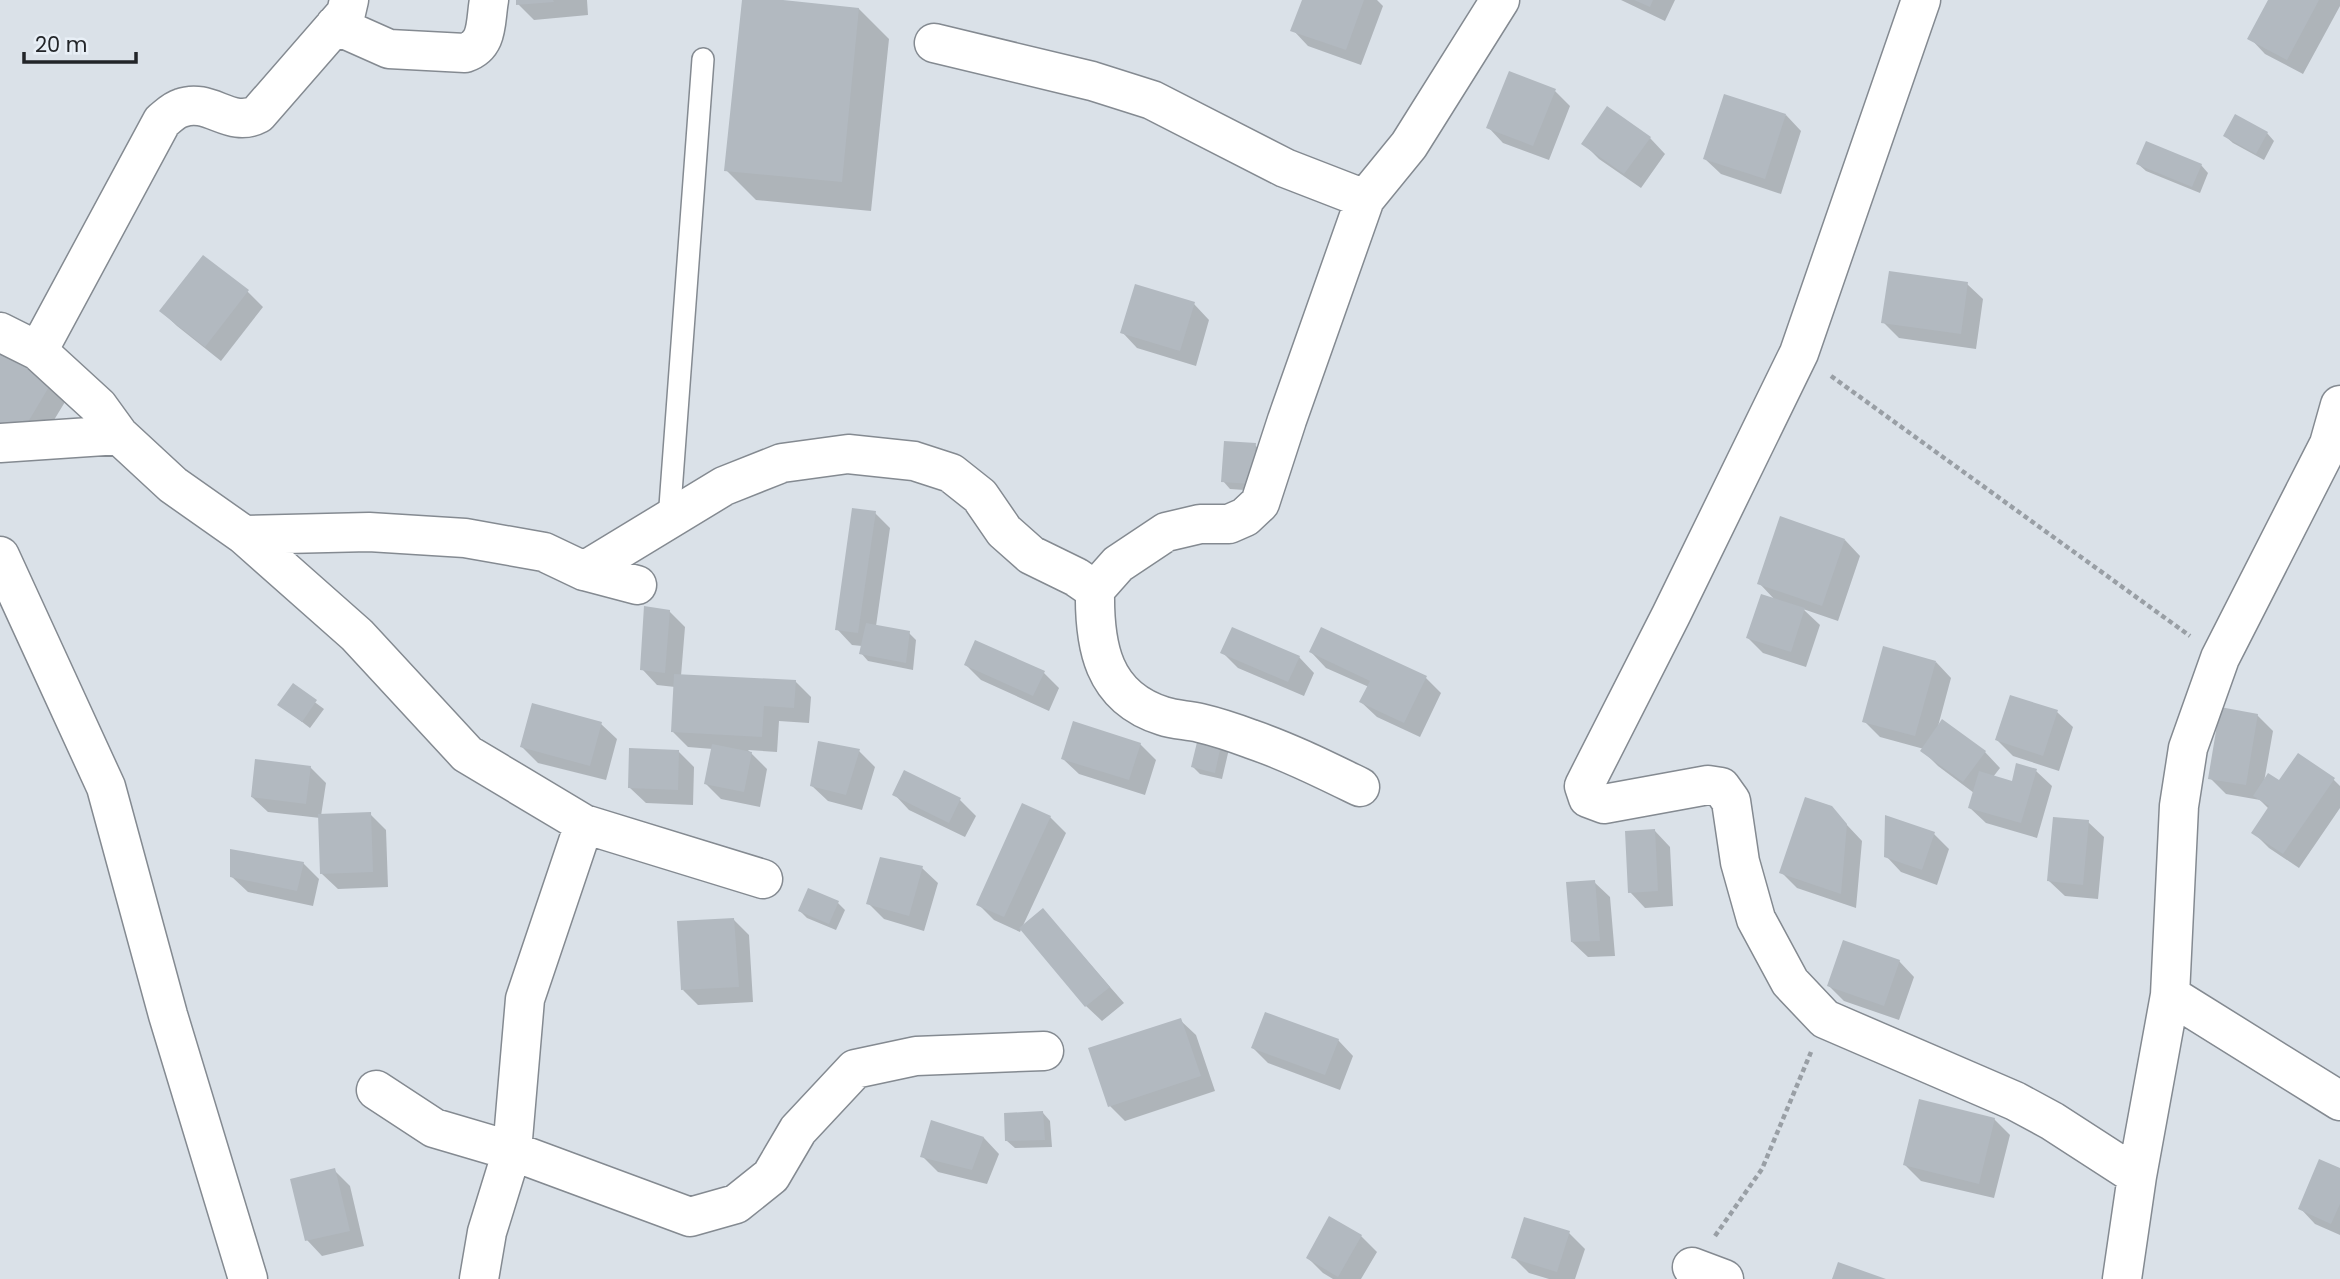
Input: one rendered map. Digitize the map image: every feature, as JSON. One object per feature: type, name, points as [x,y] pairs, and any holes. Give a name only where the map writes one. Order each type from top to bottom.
[{"type":"street","points":[[38,351],[162,121],[181,107],[204,106],[240,120],[258,114],[342,13],[389,49],[465,53],[483,42],[489,0],[476,0]]},
{"type":"street","points":[[1360,787],[1252,739],[1201,723],[1162,716],[1132,701],[1109,677],[1098,645],[1095,590],[1118,564],[1166,532],[1200,524],[1229,524],[1245,517],[1260,503],[1365,199],[1409,145],[1500,0]]},
{"type":"street","points":[[1921,0],[1799,353],[1584,786],[1588,798],[1604,804],[1708,785],[1721,787],[1731,802],[1740,862],[1756,919],[1790,982],[1825,1019],[2015,1101],[2052,1121],[2137,1176]]},
{"type":"street","points":[[934,43],[1092,81],[1152,100],[1285,168],[1365,199]]},
{"type":"street","points":[[0,332],[38,351],[98,406],[119,435],[173,485],[244,535],[356,635],[467,754],[583,824],[763,879]]},
{"type":"street","points":[[2122,1279],[2137,1176],[2170,995],[2179,806],[2188,748],[2220,658],[2334,447],[2340,405]]},
{"type":"street","points":[[0,443],[119,435]]},
{"type":"street","points":[[584,571],[724,486],[782,463],[848,454],[914,461],[951,472],[980,496],[1004,531],[1031,555],[1076,577],[1095,590]]},
{"type":"street","points":[[244,535],[369,531],[465,538],[544,552],[584,571],[637,585]]},
{"type":"street","points":[[0,556],[106,787],[168,1015],[248,1279]]},
{"type":"street","points":[[479,1279],[487,1232],[512,1152],[525,999],[583,824]]},
{"type":"street","points":[[2170,995],[2340,1101]]},
{"type":"street","points":[[376,1090],[434,1128],[512,1152],[690,1217],[736,1204],[771,1176],[798,1130],[855,1069],[916,1056],[1044,1051]]},
{"type":"lane","points":[[669,520],[703,58]]},
{"type":"path","points":[[1799,353],[2220,658]]},
{"type":"path","points":[[1708,1273],[1762,1169],[1825,1019]]},
{"type":"building","points":[[516,0],[553,0],[554,2],[516,5]]},
{"type":"building","points":[[742,0],[783,0],[859,8],[842,182],[724,171]]},
{"type":"building","points":[[1302,0],[1364,0],[1346,50],[1290,31]]},
{"type":"building","points":[[1634,0],[1653,0],[1650,7]]},
{"type":"building","points":[[2268,0],[2319,0],[2287,60],[2247,39]]},
{"type":"building","points":[[1509,71],[1556,89],[1533,146],[1486,128]]},
{"type":"building","points":[[1724,94],[1786,114],[1765,179],[1703,159]]},
{"type":"building","points":[[1607,106],[1651,137],[1624,174],[1581,144]]},
{"type":"building","points":[[2235,114],[2268,132],[2256,154],[2223,136]]},
{"type":"building","points":[[2146,141],[2202,164],[2192,187],[2136,164]]},
{"type":"building","points":[[203,255],[249,290],[205,347],[159,311]]},
{"type":"building","points":[[1889,271],[1968,282],[1961,334],[1881,323]]},
{"type":"building","points":[[1135,284],[1195,302],[1180,351],[1120,333]]},
{"type":"building","points":[[0,342],[56,375],[18,439],[0,429]]},
{"type":"building","points":[[1224,441],[1256,443],[1252,484],[1221,482]]},
{"type":"building","points":[[852,508],[876,511],[858,633],[835,630]]},
{"type":"building","points":[[1780,516],[1845,539],[1822,606],[1757,584]]},
{"type":"building","points":[[1761,594],[1805,608],[1791,652],[1746,638]]},
{"type":"building","points":[[644,606],[670,610],[665,673],[640,670]]},
{"type":"building","points":[[866,623],[910,631],[906,663],[859,654]]},
{"type":"building","points":[[1232,627],[1300,656],[1288,682],[1220,653]]},
{"type":"building","points":[[1321,627],[1427,676],[1404,723],[1359,702],[1370,681],[1309,652]]},
{"type":"building","points":[[975,640],[1045,671],[1033,696],[964,665]]},
{"type":"building","points":[[1883,646],[1936,661],[1915,736],[1862,722]]},
{"type":"building","points":[[674,674],[796,680],[794,708],[764,706],[762,737],[671,732]]},
{"type":"building","points":[[293,683],[317,700],[302,722],[277,705]]},
{"type":"building","points":[[2010,695],[2058,710],[2043,756],[1995,740]]},
{"type":"building","points":[[532,703],[602,722],[590,766],[520,747]]},
{"type":"building","points":[[2220,707],[2258,714],[2246,785],[2208,779]]},
{"type":"building","points":[[1942,719],[1986,751],[1963,782],[1920,751]]},
{"type":"building","points":[[1073,721],[1141,743],[1129,780],[1061,759]]},
{"type":"building","points":[[1199,734],[1222,740],[1215,773],[1191,767]]},
{"type":"building","points":[[818,741],[860,749],[846,795],[810,786]]},
{"type":"building","points":[[712,744],[752,752],[744,792],[704,784]]},
{"type":"building","points":[[629,748],[679,750],[678,790],[628,788]]},
{"type":"building","points":[[2298,753],[2335,778],[2283,854],[2251,833],[2269,806],[2253,796],[2268,773],[2279,780]]},
{"type":"building","points":[[255,759],[311,766],[306,804],[251,797]]},
{"type":"building","points":[[2016,763],[2037,769],[2021,823],[1968,808],[1979,771],[2012,781]]},
{"type":"building","points":[[904,770],[961,798],[949,823],[892,795]]},
{"type":"building","points":[[1805,797],[1832,806],[1847,824],[1841,894],[1779,873]]},
{"type":"building","points":[[1022,803],[1051,816],[1004,917],[976,905]]},
{"type":"building","points":[[371,812],[373,872],[320,874],[318,814]]},
{"type":"building","points":[[1885,815],[1935,832],[1922,870],[1884,857]]},
{"type":"building","points":[[2053,817],[2089,820],[2083,885],[2047,881]]},
{"type":"building","points":[[1655,829],[1658,891],[1628,893],[1625,831]]},
{"type":"building","points":[[230,849],[304,862],[297,891],[230,877]]},
{"type":"building","points":[[880,857],[923,866],[909,916],[866,904]]},
{"type":"building","points":[[1595,880],[1600,941],[1571,942],[1566,882]]},
{"type":"building","points":[[808,888],[839,901],[829,924],[798,911]]},
{"type":"building","points":[[1043,908],[1110,987],[1085,1007],[1019,928]]},
{"type":"building","points":[[734,918],[739,987],[681,990],[677,921]]},
{"type":"building","points":[[1843,940],[1900,960],[1884,1006],[1827,986]]},
{"type":"building","points":[[1265,1012],[1339,1039],[1325,1075],[1251,1048]]},
{"type":"building","points":[[1181,1018],[1201,1076],[1108,1107],[1088,1048]]},
{"type":"building","points":[[1919,1099],[1995,1118],[1979,1184],[1903,1165]]},
{"type":"building","points":[[1043,1111],[1045,1140],[1005,1141],[1004,1113]]},
{"type":"building","points":[[931,1120],[984,1137],[972,1170],[920,1157]]},
{"type":"building","points":[[2319,1159],[2340,1168],[2340,1204],[2331,1224],[2298,1209]]},
{"type":"building","points":[[335,1168],[350,1231],[305,1241],[290,1179]]},
{"type":"building","points":[[1329,1216],[1362,1235],[1338,1277],[1306,1258]]},
{"type":"building","points":[[1524,1217],[1570,1231],[1557,1272],[1511,1258]]},
{"type":"building","points":[[1838,1262],[1886,1279],[1832,1279]]}]
